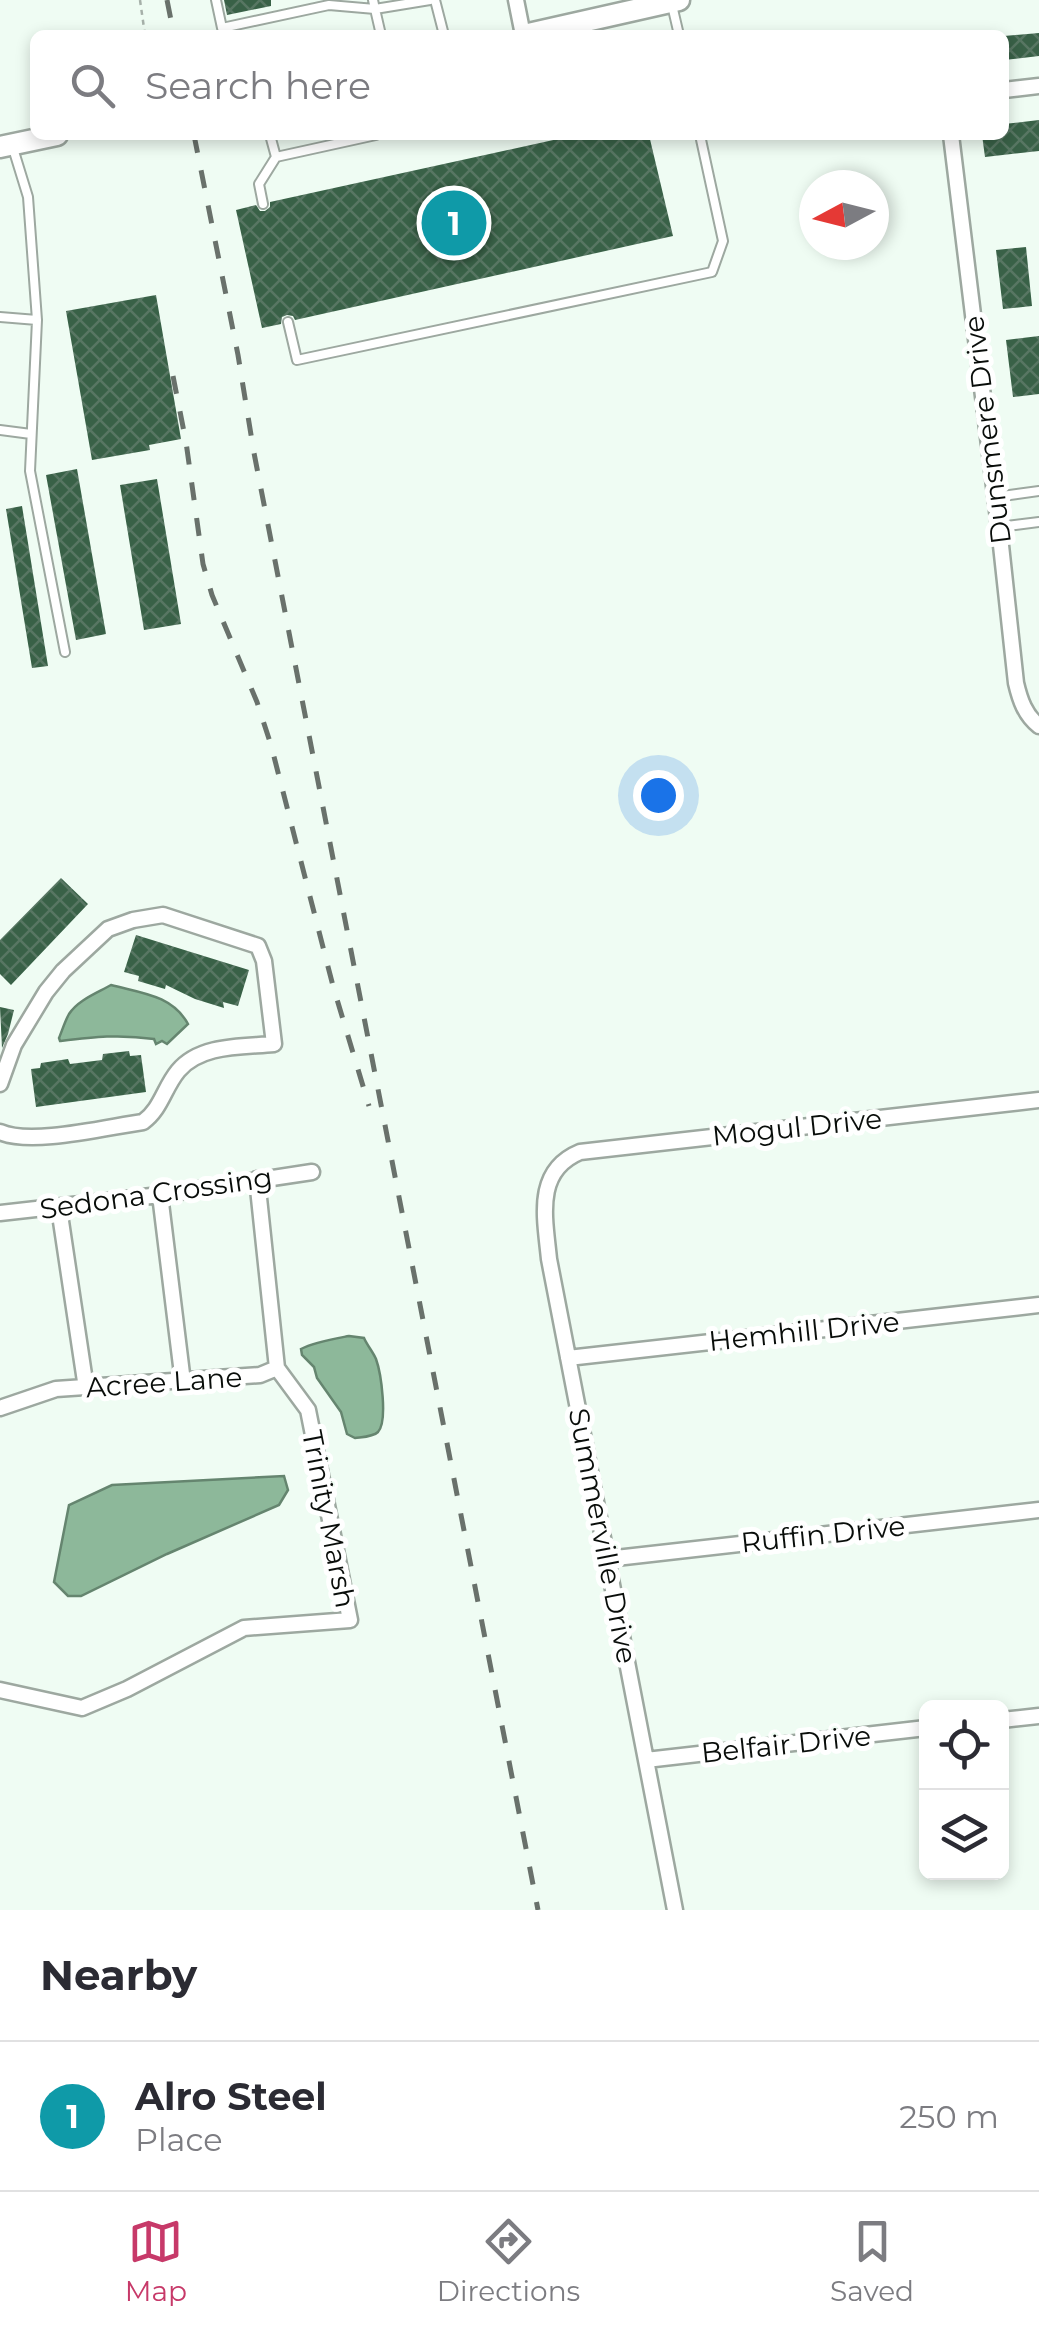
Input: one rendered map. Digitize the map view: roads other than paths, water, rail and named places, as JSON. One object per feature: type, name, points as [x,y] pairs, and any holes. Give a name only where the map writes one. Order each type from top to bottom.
[{"type":"main road","points":[[546,30],[675,1]]},
{"type":"main road","points":[[6,146],[34,140]]},
{"type":"street","points":[[516,0],[523,30]]},
{"type":"street","points":[[1009,89],[1039,86]]},
{"type":"street","name":"Dunsmere Drive","points":[[952,140],[1016,684],[1021,703],[1036,723]]},
{"type":"street","points":[[0,1084],[14,1045],[62,970],[108,929],[163,915],[258,946],[264,961],[274,1044],[209,1051],[192,1058],[178,1071],[154,1114],[143,1122],[36,1136],[0,1132]]},
{"type":"street","name":"Mogul Drive","points":[[558,1164],[580,1152],[1039,1100]]},
{"type":"street","name":"Summerville Drive","points":[[558,1164],[550,1178],[544,1212],[549,1258],[676,1910]]},
{"type":"street","name":"Sedona Crossing","points":[[0,1213],[312,1172]]},
{"type":"street","points":[[257,1179],[277,1368]]},
{"type":"street","points":[[160,1195],[183,1382]]},
{"type":"street","points":[[59,1208],[86,1388]]},
{"type":"street","name":"Hemhill Drive","points":[[568,1358],[1039,1305]]},
{"type":"street","name":"Acree Lane","points":[[0,1408],[56,1389],[260,1375],[277,1368],[308,1410]]},
{"type":"street","name":"Trinity Marsh","points":[[0,1690],[82,1708],[127,1690],[244,1628],[350,1620],[308,1410]]},
{"type":"street","name":"Ruffin Drive","points":[[607,1559],[1039,1510]]},
{"type":"street","points":[[1009,1719],[1039,1716]]},
{"type":"street","name":"Belfair Drive","points":[[646,1760],[919,1729]]},
{"type":"lane","points":[[216,0],[222,28],[328,6],[432,0],[442,30]]},
{"type":"lane","points":[[675,1],[678,30]]},
{"type":"lane","points":[[374,5],[380,30]]},
{"type":"lane","points":[[263,204],[260,184],[276,157],[271,140]]},
{"type":"lane","points":[[276,157],[353,140]]},
{"type":"lane","points":[[288,322],[297,360],[712,272],[723,241],[701,140]]},
{"type":"lane","points":[[6,146],[28,197],[37,320],[30,471],[65,652]]},
{"type":"lane","points":[[0,317],[37,320]]},
{"type":"lane","points":[[0,430],[32,434]]},
{"type":"lane","points":[[996,496],[1039,491]]},
{"type":"lane","points":[[1000,527],[1039,522]]},
{"type":"railway","points":[[167,0],[173,30]]},
{"type":"railway","points":[[195,140],[538,1910]]},
{"type":"railway","points":[[173,376],[203,564],[271,745],[333,986],[369,1106]]},
{"type":"place","name":"Alro Steel","points":[[454,223]]}]
